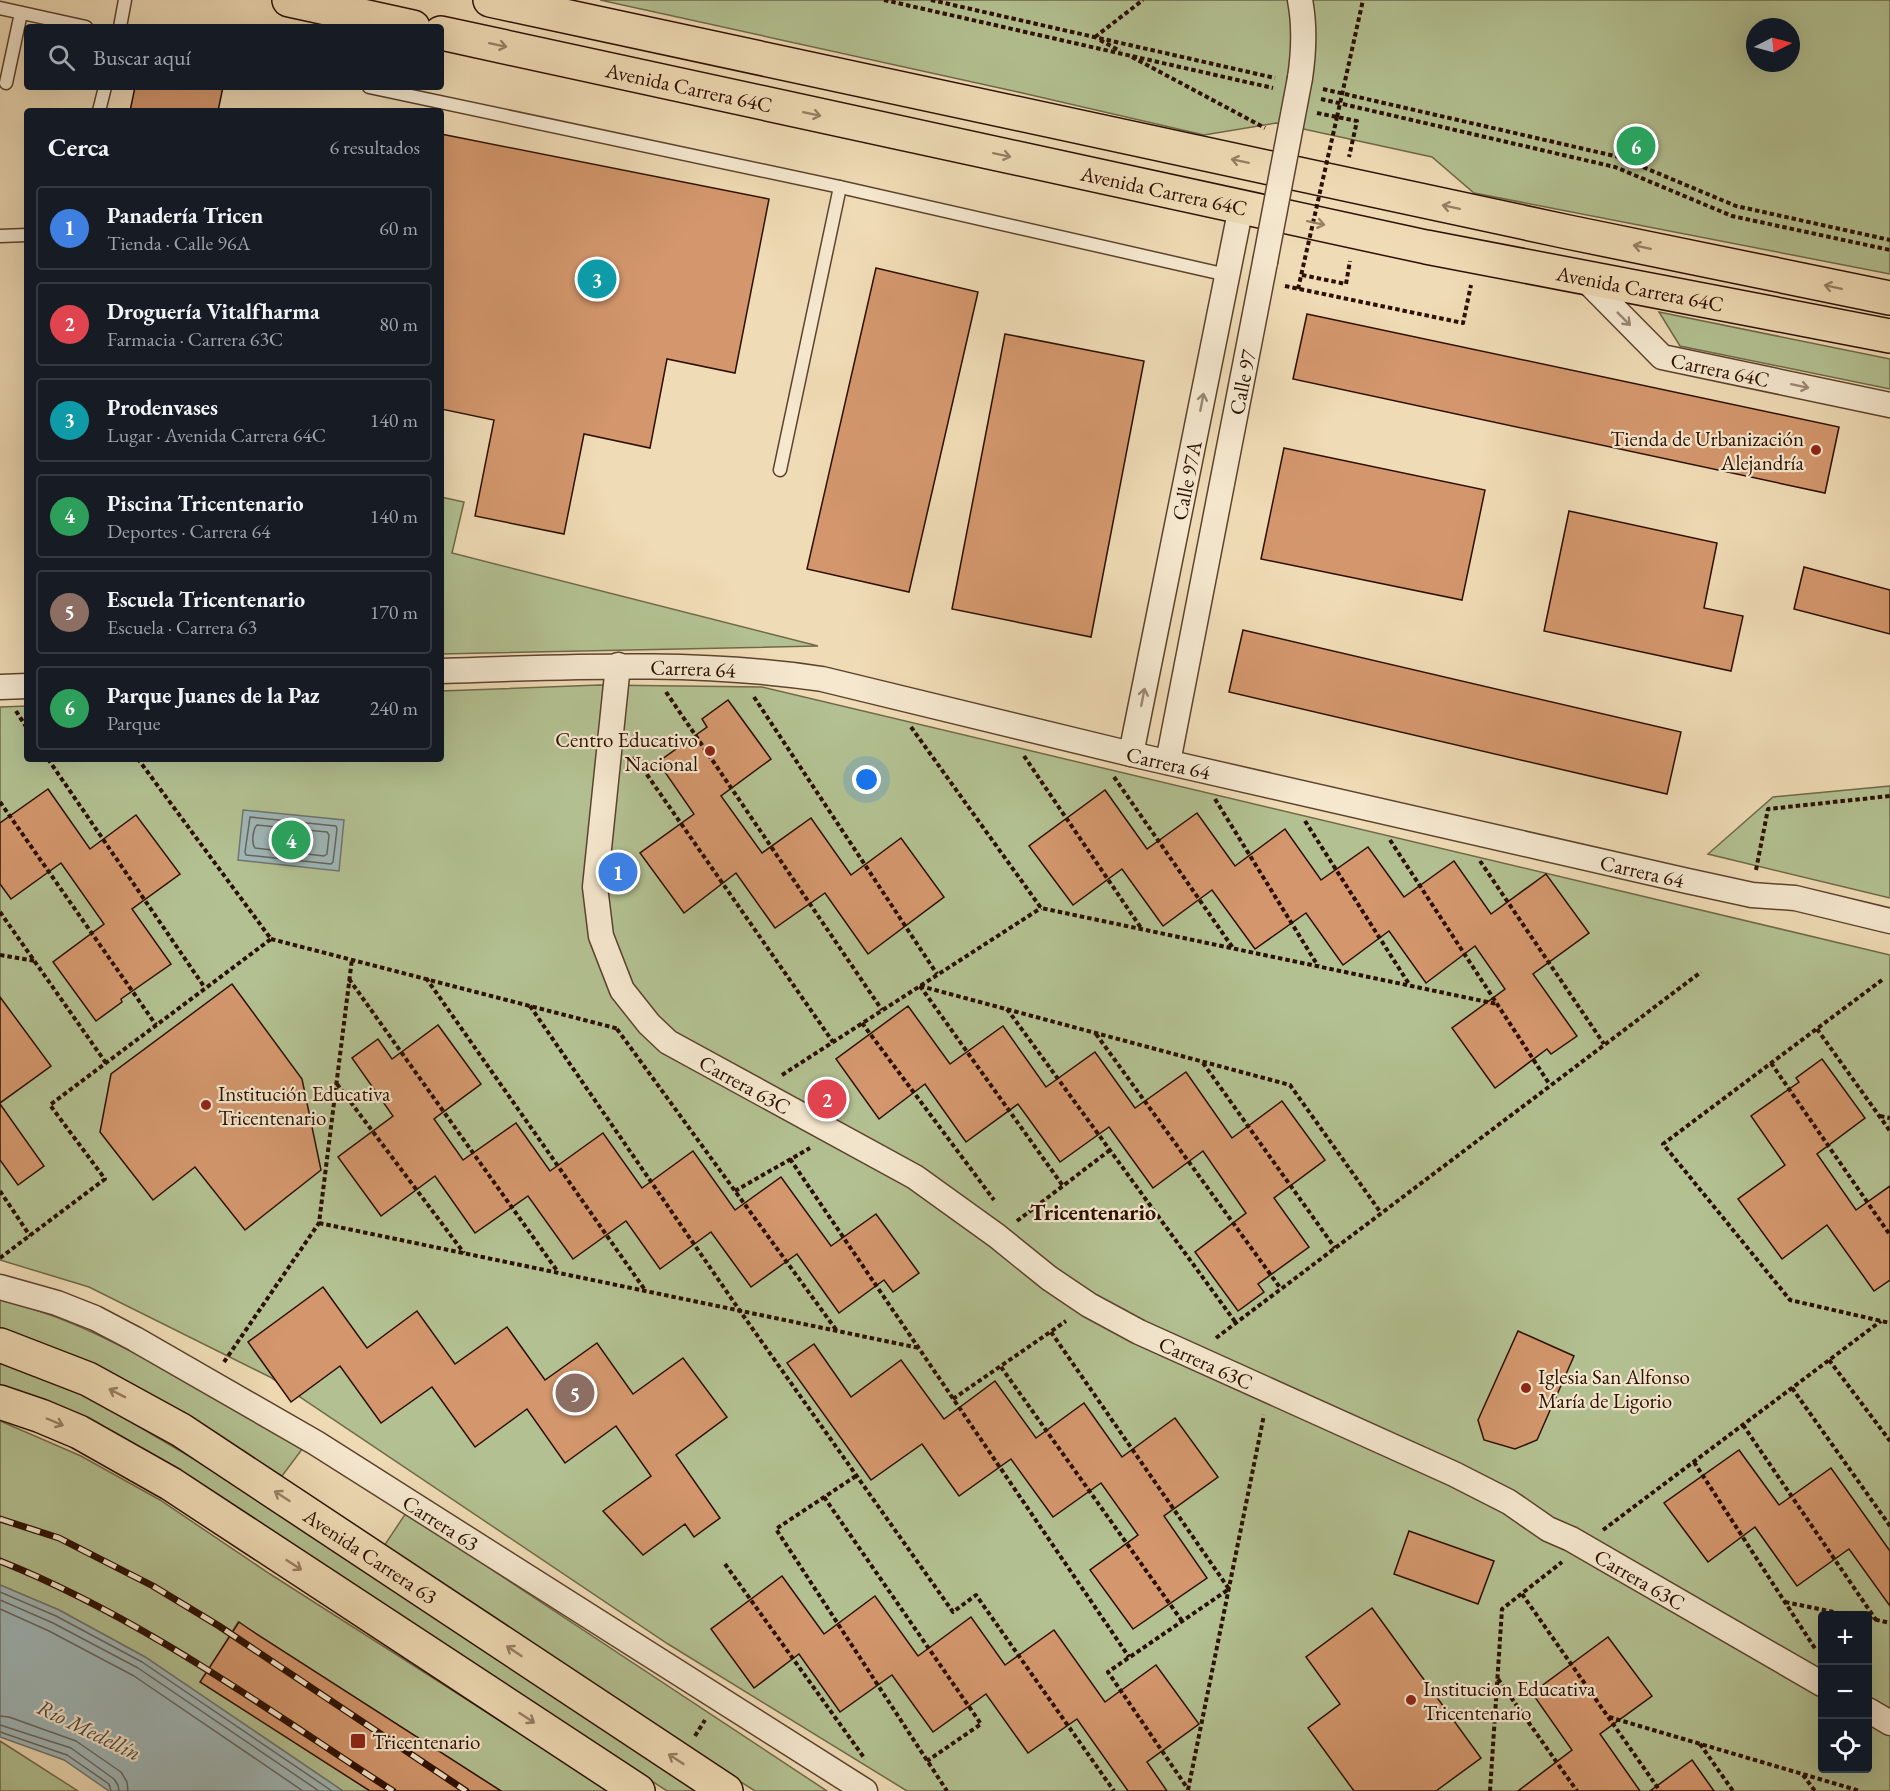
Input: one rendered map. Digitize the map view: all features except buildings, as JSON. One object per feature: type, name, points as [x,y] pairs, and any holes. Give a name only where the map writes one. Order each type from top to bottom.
[{"type":"main road","points":[[289,0],[399,24]]},
{"type":"main road","name":"Avenida Carrera 64C","points":[[489,0],[1343,184],[1890,298]]},
{"type":"main road","name":"Avenida Carrera 64C","points":[[444,34],[1426,247],[1890,336]]},
{"type":"main road","name":"Avenida Carrera 63","points":[[0,1345],[88,1379],[181,1430],[726,1791]]},
{"type":"main road","points":[[0,1402],[80,1432],[171,1484],[638,1791]]},
{"type":"street","name":"Calle 97","points":[[1168,762],[1297,84],[1304,35],[1300,0]]},
{"type":"street","name":"Calle 97A","points":[[1131,754],[1241,207]]},
{"type":"street","name":"Carrera 64C","points":[[1583,277],[1662,357],[1888,404]]},
{"type":"street","name":"Carrera 63C","points":[[618,666],[595,887],[601,936],[622,990],[649,1024],[668,1042],[915,1177],[1004,1231],[1049,1278],[1089,1305],[1139,1332],[1454,1474],[1509,1502],[1548,1529],[1571,1539],[1818,1682]]},
{"type":"street","name":"Carrera 64","points":[[444,671],[649,666],[736,669],[822,679],[1131,754],[1459,829],[1752,895],[1795,898],[1890,921]]},
{"type":"street","points":[[0,687],[24,686]]},
{"type":"street","name":"Carrera 63","points":[[0,1287],[57,1303],[95,1318],[316,1443],[865,1791]]},
{"type":"street","points":[[1872,1712],[1890,1723]]},
{"type":"lane","points":[[121,24],[125,0]]},
{"type":"lane","points":[[0,8],[72,24]]},
{"type":"lane","points":[[6,83],[21,13]]},
{"type":"lane","points":[[100,108],[104,90]]},
{"type":"lane","points":[[383,90],[840,187],[1227,275]]},
{"type":"lane","points":[[780,470],[840,187]]},
{"type":"lane","points":[[0,236],[24,235]]},
{"type":"path","points":[[884,0],[1126,54],[1297,84]]},
{"type":"path","points":[[931,0],[1619,157],[1736,206],[1890,240]]},
{"type":"path","points":[[1094,37],[1143,0]]},
{"type":"path","points":[[1298,288],[1363,0]]},
{"type":"path","points":[[1094,37],[1265,128]]},
{"type":"path","points":[[1317,98],[1615,167],[1732,216],[1890,250]]},
{"type":"path","points":[[1313,121],[1314,112],[1357,121],[1343,184]]},
{"type":"path","points":[[1302,275],[1346,284],[1351,257]]},
{"type":"path","points":[[1263,271],[1298,288],[1463,323],[1472,282]]},
{"type":"path","points":[[649,666],[882,1011]]},
{"type":"path","points":[[736,669],[938,974]]},
{"type":"path","points":[[888,695],[1041,908],[1497,1004]]},
{"type":"path","points":[[612,723],[833,1042]]},
{"type":"path","points":[[1002,723],[1142,929]]},
{"type":"path","points":[[1091,744],[1234,948]]},
{"type":"path","points":[[50,762],[205,988]]},
{"type":"path","points":[[140,762],[271,939],[668,1042]]},
{"type":"path","points":[[1196,769],[1319,966]]},
{"type":"path","points":[[1285,789],[1409,985]]},
{"type":"path","points":[[1752,895],[1768,808],[1890,796]]},
{"type":"path","points":[[0,802],[156,1025]]},
{"type":"path","points":[[1370,808],[1551,1085]]},
{"type":"path","points":[[1459,829],[1604,1044]]},
{"type":"path","points":[[757,1091],[1041,908]]},
{"type":"path","points":[[0,912],[106,1063]]},
{"type":"path","points":[[0,1258],[105,1179],[50,1105],[271,939]]},
{"type":"path","points":[[0,955],[34,961]]},
{"type":"path","points":[[210,1382],[319,1223],[352,959]]},
{"type":"path","points":[[1193,1356],[1701,972]]},
{"type":"path","points":[[426,978],[646,1291]]},
{"type":"path","points":[[349,979],[558,1273]]},
{"type":"path","points":[[1882,980],[1663,1144],[1790,1300],[1890,1323]]},
{"type":"path","points":[[920,986],[1290,1085],[1381,1213]]},
{"type":"path","points":[[920,986],[1063,1186]]},
{"type":"path","points":[[530,1006],[740,1311],[953,1612],[976,1595],[1114,1791]]},
{"type":"path","points":[[1007,1009],[1236,1323]]},
{"type":"path","points":[[862,1023],[1004,1231],[1110,1150]]},
{"type":"path","points":[[616,1028],[838,1331]]},
{"type":"path","points":[[1817,1029],[1890,1131]]},
{"type":"path","points":[[1096,1033],[1281,1289]]},
{"type":"path","points":[[1202,1062],[1335,1248]]},
{"type":"path","points":[[1772,1063],[1890,1235]]},
{"type":"path","points":[[336,1082],[465,1253]]},
{"type":"path","points":[[1879,1116],[1890,1118]]},
{"type":"path","points":[[735,1191],[834,1133]]},
{"type":"path","points":[[790,1160],[1129,1657]]},
{"type":"path","points":[[0,1191],[30,1236]]},
{"type":"path","points":[[319,1223],[918,1348]]},
{"type":"path","points":[[954,1399],[1089,1305]]},
{"type":"path","points":[[1490,1791],[1502,1609],[1881,1321]]},
{"type":"path","points":[[1051,1332],[1229,1589]]},
{"type":"path","points":[[1829,1360],[1890,1441]]},
{"type":"path","points":[[1001,1367],[1182,1621]]},
{"type":"path","points":[[1792,1388],[1890,1526]]},
{"type":"path","points":[[1188,1790],[1269,1390]]},
{"type":"path","points":[[1743,1425],[1876,1620]]},
{"type":"path","points":[[1694,1462],[1816,1650]]},
{"type":"path","points":[[856,1476],[776,1529],[947,1791]]},
{"type":"path","points":[[824,1497],[981,1724],[927,1761]]},
{"type":"path","points":[[725,1564],[868,1763]]},
{"type":"path","points":[[1188,1790],[1108,1672],[1229,1589]]},
{"type":"path","points":[[1522,1594],[1660,1791]]},
{"type":"path","points":[[1784,1602],[1828,1611]]},
{"type":"path","points":[[1872,1619],[1890,1623]]},
{"type":"path","points":[[1497,1678],[1576,1791]]},
{"type":"path","points":[[680,1761],[718,1698]]},
{"type":"path","points":[[1609,1717],[1860,1791]]},
{"type":"path","points":[[1699,1744],[1733,1791]]},
{"type":"path","points":[[1803,1774],[1815,1791]]},
{"type":"green space","points":[[600,0],[1890,0],[1890,274],[1474,193],[1432,157],[1276,123],[1204,135]]},
{"type":"green space","points":[[1659,312],[1890,359],[1890,389],[1680,346]]},
{"type":"green space","points":[[444,498],[464,502],[452,553],[818,646],[444,654]]},
{"type":"green space","points":[[599,685],[762,687],[1890,955],[1890,1791],[907,1791],[668,1644],[270,1377],[89,1287],[0,1260],[0,707],[24,706],[24,762],[444,762],[444,691]]},
{"type":"green space","points":[[1890,786],[1890,898],[1708,854],[1773,797]]},
{"type":"green space","points":[[0,1300],[39,1311],[112,1342],[187,1381],[303,1448],[282,1476],[155,1397],[0,1330]]},
{"type":"green space","points":[[0,1363],[90,1398],[322,1534],[704,1791],[667,1791],[308,1556],[0,1390]]},
{"type":"green space","points":[[0,1421],[81,1456],[160,1500],[270,1574],[610,1791],[501,1791],[238,1622],[201,1682],[370,1791],[343,1791],[145,1657],[59,1610],[0,1585]]},
{"type":"green space","points":[[406,1513],[827,1791],[755,1791],[655,1727],[384,1546]]},
{"type":"green space","points":[[0,1741],[78,1791],[0,1791]]},
{"type":"water","points":[[243,810],[344,820],[339,871],[238,860]]},
{"type":"water","name":"Río Medellín","points":[[0,1585],[59,1610],[145,1657],[343,1791],[109,1791],[64,1760],[0,1737]]},
{"type":"railway","points":[[0,1519],[59,1538],[153,1586],[219,1626],[466,1791]]},
{"type":"railway","points":[[0,1561],[103,1609],[153,1637],[202,1666],[393,1791]]},
{"type":"place","name":"Parque Juanes de la Paz","points":[[1636,146]]},
{"type":"place","name":"Prodenvases","points":[[597,279]]},
{"type":"place","name":"Tienda de Urbanización Alejandría","points":[[1816,450]]},
{"type":"place","name":"Centro Educativo Nacional","points":[[710,751]]},
{"type":"place","name":"Piscina Tricentenario","points":[[291,840]]},
{"type":"place","name":"Panadería Tricen","points":[[618,872]]},
{"type":"place","name":"Droguería Vitalfharma","points":[[827,1099]]},
{"type":"place","name":"Institución Educativa Tricentenario","points":[[206,1105]]},
{"type":"place","name":"Iglesia San Alfonso María de Ligorio","points":[[1526,1388]]},
{"type":"place","name":"Escuela Tricentenario","points":[[575,1393]]},
{"type":"place","name":"Institucion Educativa Tricentenario","points":[[1411,1700]]},
{"type":"place","name":"Tricentenario","points":[[358,1741]]},
{"type":"district","name":"Tricentenario","points":[[1093,1212]]}]
